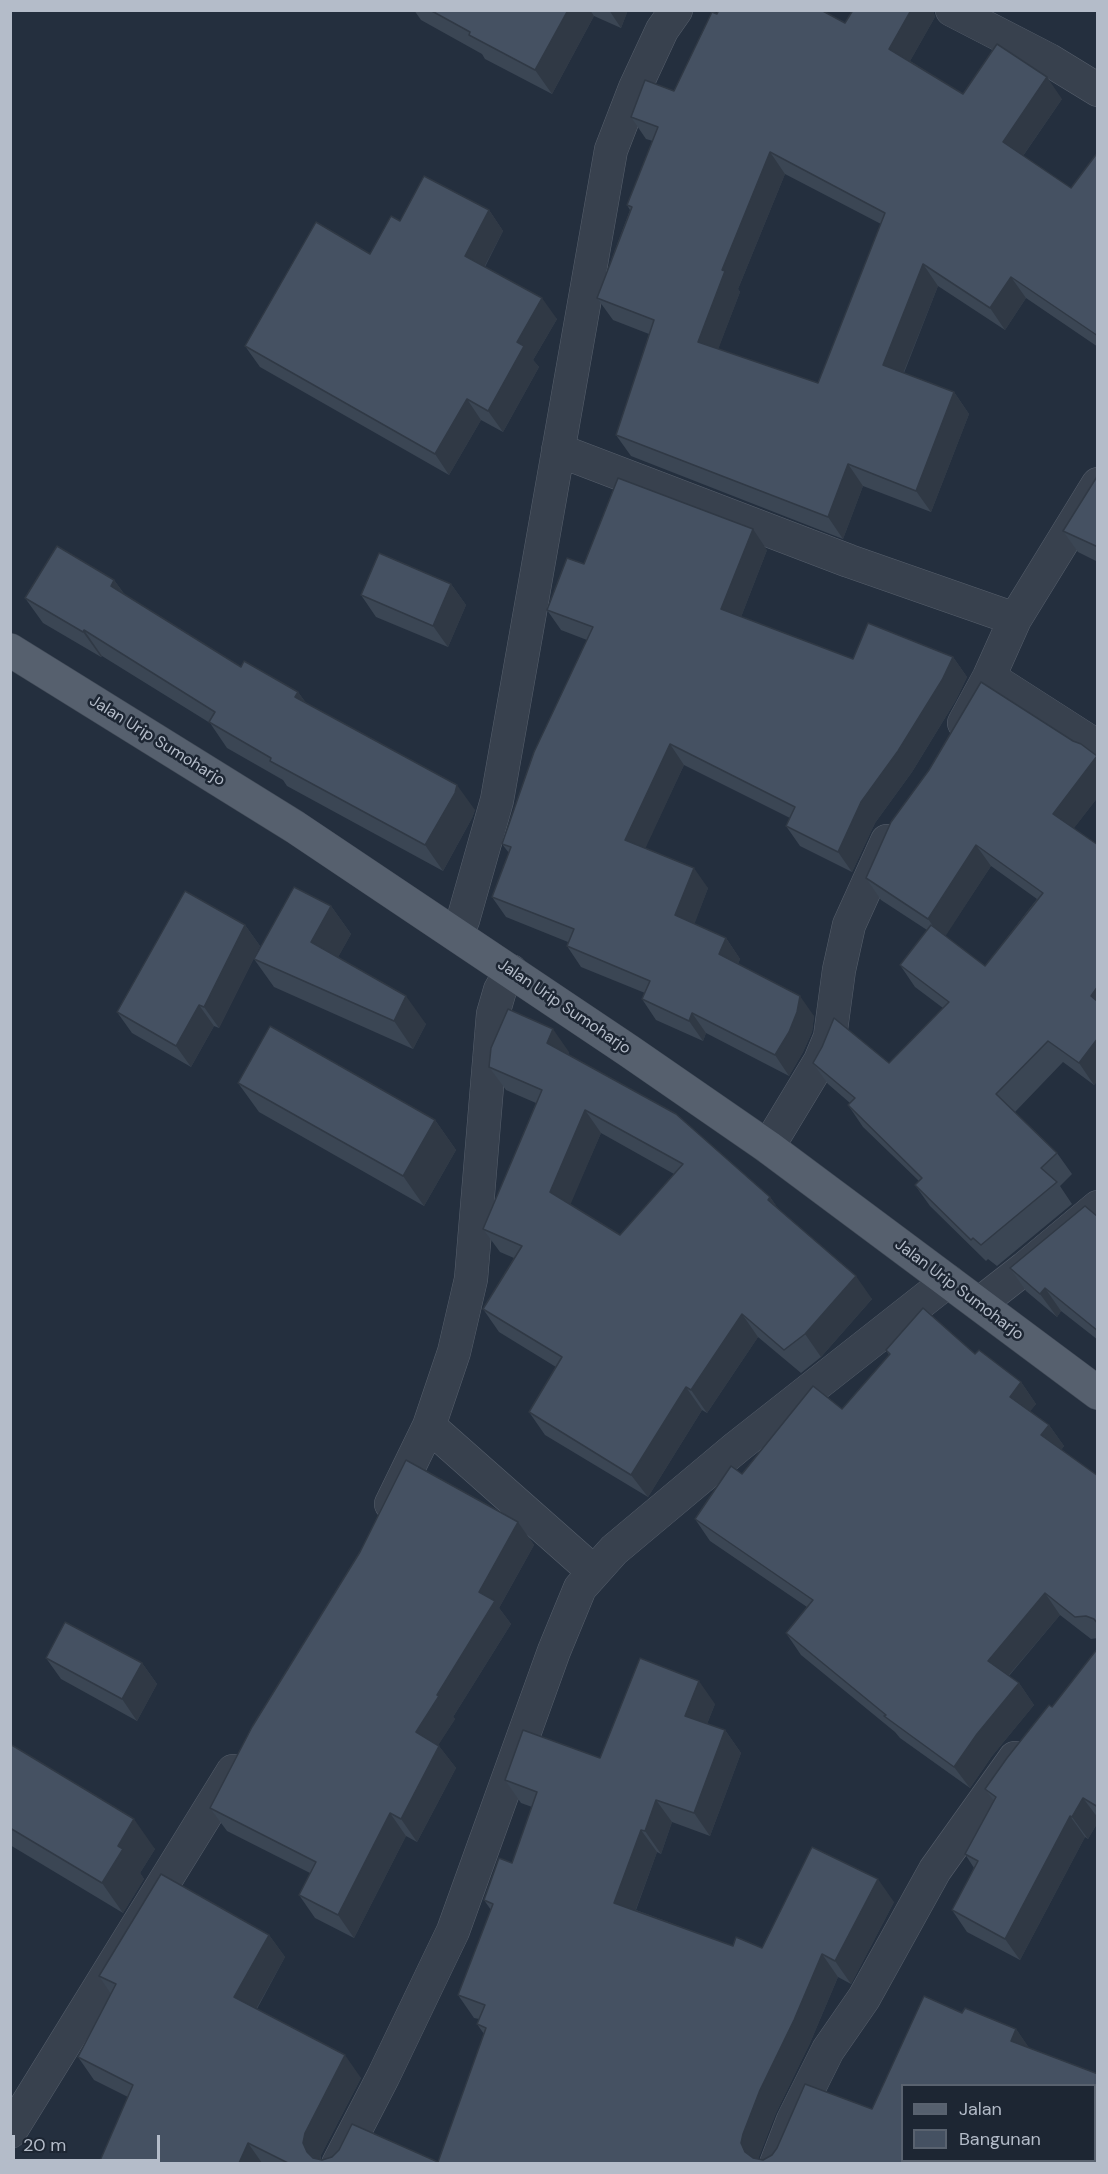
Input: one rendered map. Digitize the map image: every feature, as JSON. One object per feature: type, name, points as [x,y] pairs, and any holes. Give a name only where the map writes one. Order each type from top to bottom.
[{"type":"main road","name":"Jalan Urip Sumoharjo","points":[[10,650],[295,827],[457,934],[768,1147],[1098,1393]]},
{"type":"street","points":[[457,934],[464,920],[496,800],[611,150],[634,88],[662,30],[676,10]]},
{"type":"street","points":[[952,10],[1049,60],[1098,90]]},
{"type":"street","points":[[558,450],[849,561],[1014,619]]},
{"type":"street","points":[[950,745],[973,709],[1014,619],[1098,484]]},
{"type":"street","points":[[989,677],[1098,747]]},
{"type":"street","points":[[768,1147],[820,1061],[830,1037],[839,970],[849,925],[890,834],[903,817]]},
{"type":"street","points":[[376,1533],[429,1426],[454,1352],[471,1279],[493,1014],[501,990],[511,971]]},
{"type":"street","points":[[979,1304],[1025,1269],[1098,1207]]},
{"type":"street","points":[[338,2163],[383,2077],[453,1931],[554,1651],[580,1588],[614,1550],[736,1447],[948,1281]]},
{"type":"street","points":[[429,1426],[594,1572]]},
{"type":"street","points":[[777,2163],[793,2120],[828,2050],[864,1998],[935,1870],[1007,1768],[1037,1730]]},
{"type":"street","points":[[10,2132],[251,1743]]},
{"type":"building","points":[[430,10],[568,10],[535,70],[469,35],[470,32]]},
{"type":"building","points":[[719,10],[821,10],[845,23],[853,10],[911,10],[889,49],[963,94],[997,44],[1047,77],[1003,142],[1071,188],[1098,152],[1098,336],[1011,277],[990,308],[923,264],[883,365],[954,392],[916,491],[848,464],[828,517],[616,435],[654,320],[597,298],[632,207],[627,205],[658,127],[631,117],[645,80],[674,91],[712,12],[717,14]],"holes":[[[770,152],[885,213],[818,383],[698,342],[725,271],[722,270]]]},
{"type":"building","points":[[424,176],[489,210],[465,256],[542,298],[517,342],[524,346],[488,411],[467,399],[435,454],[245,346],[316,222],[370,254],[391,216],[400,221]]},
{"type":"building","points":[[1098,475],[1098,547],[1063,531]]},
{"type":"building","points":[[618,478],[753,529],[721,609],[853,659],[868,623],[953,657],[942,680],[898,751],[861,802],[838,852],[786,826],[795,807],[670,744],[625,840],[694,868],[675,915],[726,938],[719,954],[800,996],[797,1012],[789,1032],[775,1055],[692,1013],[689,1021],[642,999],[650,981],[567,946],[574,929],[492,897],[511,847],[502,844],[534,752],[593,627],[547,610],[567,558],[584,564]]},
{"type":"building","points":[[57,546],[114,580],[111,586],[241,667],[244,661],[298,692],[295,697],[457,785],[455,793],[425,845],[270,761],[271,758],[209,722],[215,712],[84,630],[83,632],[25,598]]},
{"type":"building","points":[[379,553],[451,584],[433,626],[361,595]]},
{"type":"building","points":[[981,682],[1097,756],[1053,814],[1098,845],[1098,986],[1091,996],[1098,1002],[1098,1038],[1079,1063],[1048,1041],[996,1094],[1057,1153],[1041,1168],[1057,1182],[981,1245],[973,1238],[971,1240],[915,1185],[922,1178],[848,1105],[855,1098],[813,1063],[834,1018],[889,1063],[949,1002],[900,965],[931,925],[985,966],[1043,893],[976,845],[928,919],[866,878],[891,822],[929,770]]},
{"type":"building","points":[[294,887],[331,906],[311,942],[406,996],[394,1021],[254,959]]},
{"type":"building","points":[[185,891],[245,925],[204,1007],[199,1005],[176,1046],[117,1012]]},
{"type":"building","points":[[508,1009],[553,1029],[547,1043],[676,1114],[770,1197],[768,1200],[856,1276],[805,1334],[784,1350],[742,1314],[691,1390],[686,1387],[631,1475],[529,1412],[562,1357],[483,1309],[522,1246],[483,1229],[542,1090],[489,1067],[491,1048]],"holes":[[[585,1110],[683,1164],[620,1235],[550,1192]]]},
{"type":"building","points":[[270,1026],[435,1120],[403,1176],[238,1083]]},
{"type":"building","points":[[1085,1206],[1098,1217],[1098,1331],[1045,1288],[1040,1294],[1010,1268]]},
{"type":"building","points":[[923,1308],[975,1354],[979,1350],[1021,1382],[1010,1397],[1049,1425],[1041,1435],[1098,1476],[1098,1624],[1094,1619],[1086,1616],[1075,1617],[1045,1593],[988,1661],[1019,1683],[977,1734],[954,1767],[884,1716],[886,1715],[786,1633],[813,1600],[695,1519],[731,1466],[742,1474],[813,1386],[842,1409],[890,1354],[886,1350]]},
{"type":"building","points":[[406,1460],[518,1522],[479,1592],[495,1601],[416,1732],[439,1746],[401,1819],[390,1813],[338,1915],[299,1895],[316,1862],[210,1808],[252,1727],[360,1552]]},
{"type":"building","points":[[65,1622],[142,1663],[122,1699],[46,1658]]},
{"type":"building","points":[[1098,1648],[1098,1807],[1083,1798],[1072,1817],[1070,1816],[1005,1939],[952,1910],[978,1861],[965,1854],[996,1797],[985,1789],[1049,1705],[1052,1707]]},
{"type":"building","points":[[640,1658],[699,1681],[685,1716],[725,1730],[694,1813],[656,1800],[645,1831],[641,1830],[614,1903],[733,1946],[736,1937],[762,1948],[812,1847],[878,1879],[835,1961],[822,1954],[794,2020],[760,2090],[743,2134],[741,2143],[745,2152],[753,2158],[763,2160],[772,2155],[805,2084],[872,2109],[924,1996],[962,2013],[965,2008],[1016,2029],[1011,2041],[1098,2074],[1098,2163],[288,2163],[248,2143],[239,2163],[99,2163],[133,2085],[78,2057],[116,1984],[99,1976],[161,1874],[269,1935],[234,1997],[345,2055],[305,2133],[303,2143],[307,2152],[313,2158],[322,2160],[332,2157],[339,2150],[352,2124],[438,2162],[486,2028],[477,2024],[485,2005],[458,1995],[493,1904],[484,1900],[499,1858],[512,1863],[537,1792],[505,1780],[523,1730],[600,1758]]},
{"type":"building","points":[[10,1744],[134,1819],[118,1846],[123,1849],[102,1883],[10,1828]]}]
